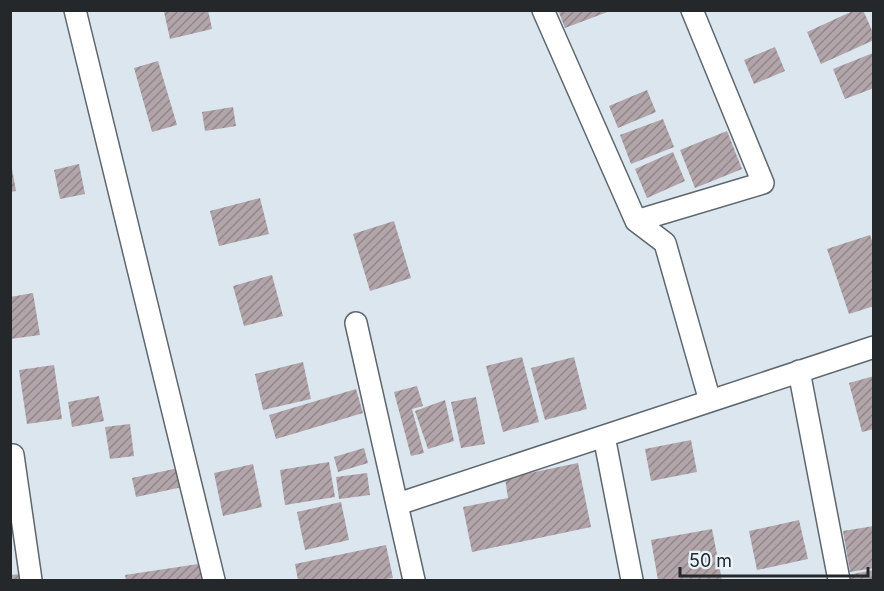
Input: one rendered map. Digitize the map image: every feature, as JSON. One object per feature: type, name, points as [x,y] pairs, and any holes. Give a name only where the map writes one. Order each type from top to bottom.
[{"type":"street","points":[[75,10],[214,580]]},
{"type":"street","points":[[543,10],[636,221],[665,243],[710,401]]},
{"type":"street","points":[[636,221],[763,183],[693,10]]},
{"type":"street","points":[[356,323],[414,580]]},
{"type":"street","points":[[398,504],[873,347]]},
{"type":"street","points":[[800,371],[838,580]]},
{"type":"street","points":[[604,436],[632,580]]},
{"type":"street","points":[[13,455],[31,580]]},
{"type":"building","points":[[168,10],[208,10],[212,29],[170,39],[164,12]]},
{"type":"building","points":[[558,10],[610,10],[610,11],[565,28]]},
{"type":"building","points":[[855,10],[863,10],[874,40],[821,64],[807,32]]},
{"type":"building","points":[[775,47],[785,71],[754,84],[744,60]]},
{"type":"building","points":[[873,53],[874,88],[845,99],[833,69]]},
{"type":"building","points":[[158,61],[177,125],[152,132],[134,68]]},
{"type":"building","points":[[647,90],[656,112],[618,128],[609,106]]},
{"type":"building","points":[[233,107],[236,126],[205,131],[202,112]]},
{"type":"building","points":[[663,119],[674,147],[631,164],[620,135]]},
{"type":"building","points":[[727,131],[742,169],[695,188],[680,150]]},
{"type":"building","points":[[673,152],[685,181],[647,198],[635,169]]},
{"type":"building","points":[[10,158],[16,191],[10,192]]},
{"type":"building","points":[[79,164],[85,194],[60,199],[54,170]]},
{"type":"building","points":[[260,198],[269,234],[219,246],[210,211]]},
{"type":"building","points":[[394,221],[411,278],[370,291],[353,234]]},
{"type":"building","points":[[870,235],[874,246],[874,306],[849,314],[827,249]]},
{"type":"building","points":[[272,275],[283,316],[244,326],[233,286]]},
{"type":"building","points":[[33,293],[40,335],[10,339],[10,297]]},
{"type":"building","points":[[522,357],[539,422],[503,432],[486,366]]},
{"type":"building","points":[[574,357],[587,409],[545,420],[531,368]]},
{"type":"building","points":[[303,362],[311,399],[263,410],[255,374]]},
{"type":"building","points":[[54,365],[62,419],[27,424],[19,370]]},
{"type":"building","points":[[874,376],[874,429],[862,432],[849,383]]},
{"type":"building","points":[[417,386],[423,406],[412,409],[424,453],[411,456],[394,392]]},
{"type":"building","points":[[356,389],[363,413],[276,439],[269,415]]},
{"type":"building","points":[[99,396],[104,421],[72,427],[68,402]]},
{"type":"building","points":[[476,397],[485,444],[461,448],[451,402]]},
{"type":"building","points":[[445,400],[454,441],[428,449],[415,411]]},
{"type":"building","points":[[130,424],[134,456],[110,459],[105,427]]},
{"type":"building","points":[[691,440],[697,472],[651,481],[645,449]]},
{"type":"building","points":[[364,448],[368,463],[338,472],[334,457]]},
{"type":"building","points":[[329,462],[335,497],[285,505],[280,470]]},
{"type":"building","points":[[578,463],[591,527],[472,552],[463,507],[508,498],[505,478]]},
{"type":"building","points":[[253,464],[262,507],[223,516],[214,473]]},
{"type":"building","points":[[183,467],[187,486],[136,497],[132,478]]},
{"type":"building","points":[[367,473],[370,495],[339,499],[336,477]]},
{"type":"building","points":[[341,502],[349,540],[305,550],[297,512]]},
{"type":"building","points":[[799,520],[808,559],[757,570],[749,531]]},
{"type":"building","points":[[874,526],[874,568],[850,572],[843,531]]},
{"type":"building","points":[[712,529],[722,580],[658,580],[651,540]]},
{"type":"building","points":[[386,545],[393,578],[298,580],[295,564]]},
{"type":"building","points":[[205,563],[207,580],[126,580],[125,575]]},
{"type":"building","points":[[874,570],[874,580],[848,580],[847,575]]},
{"type":"building","points":[[20,574],[21,580],[10,580],[10,575]]}]
